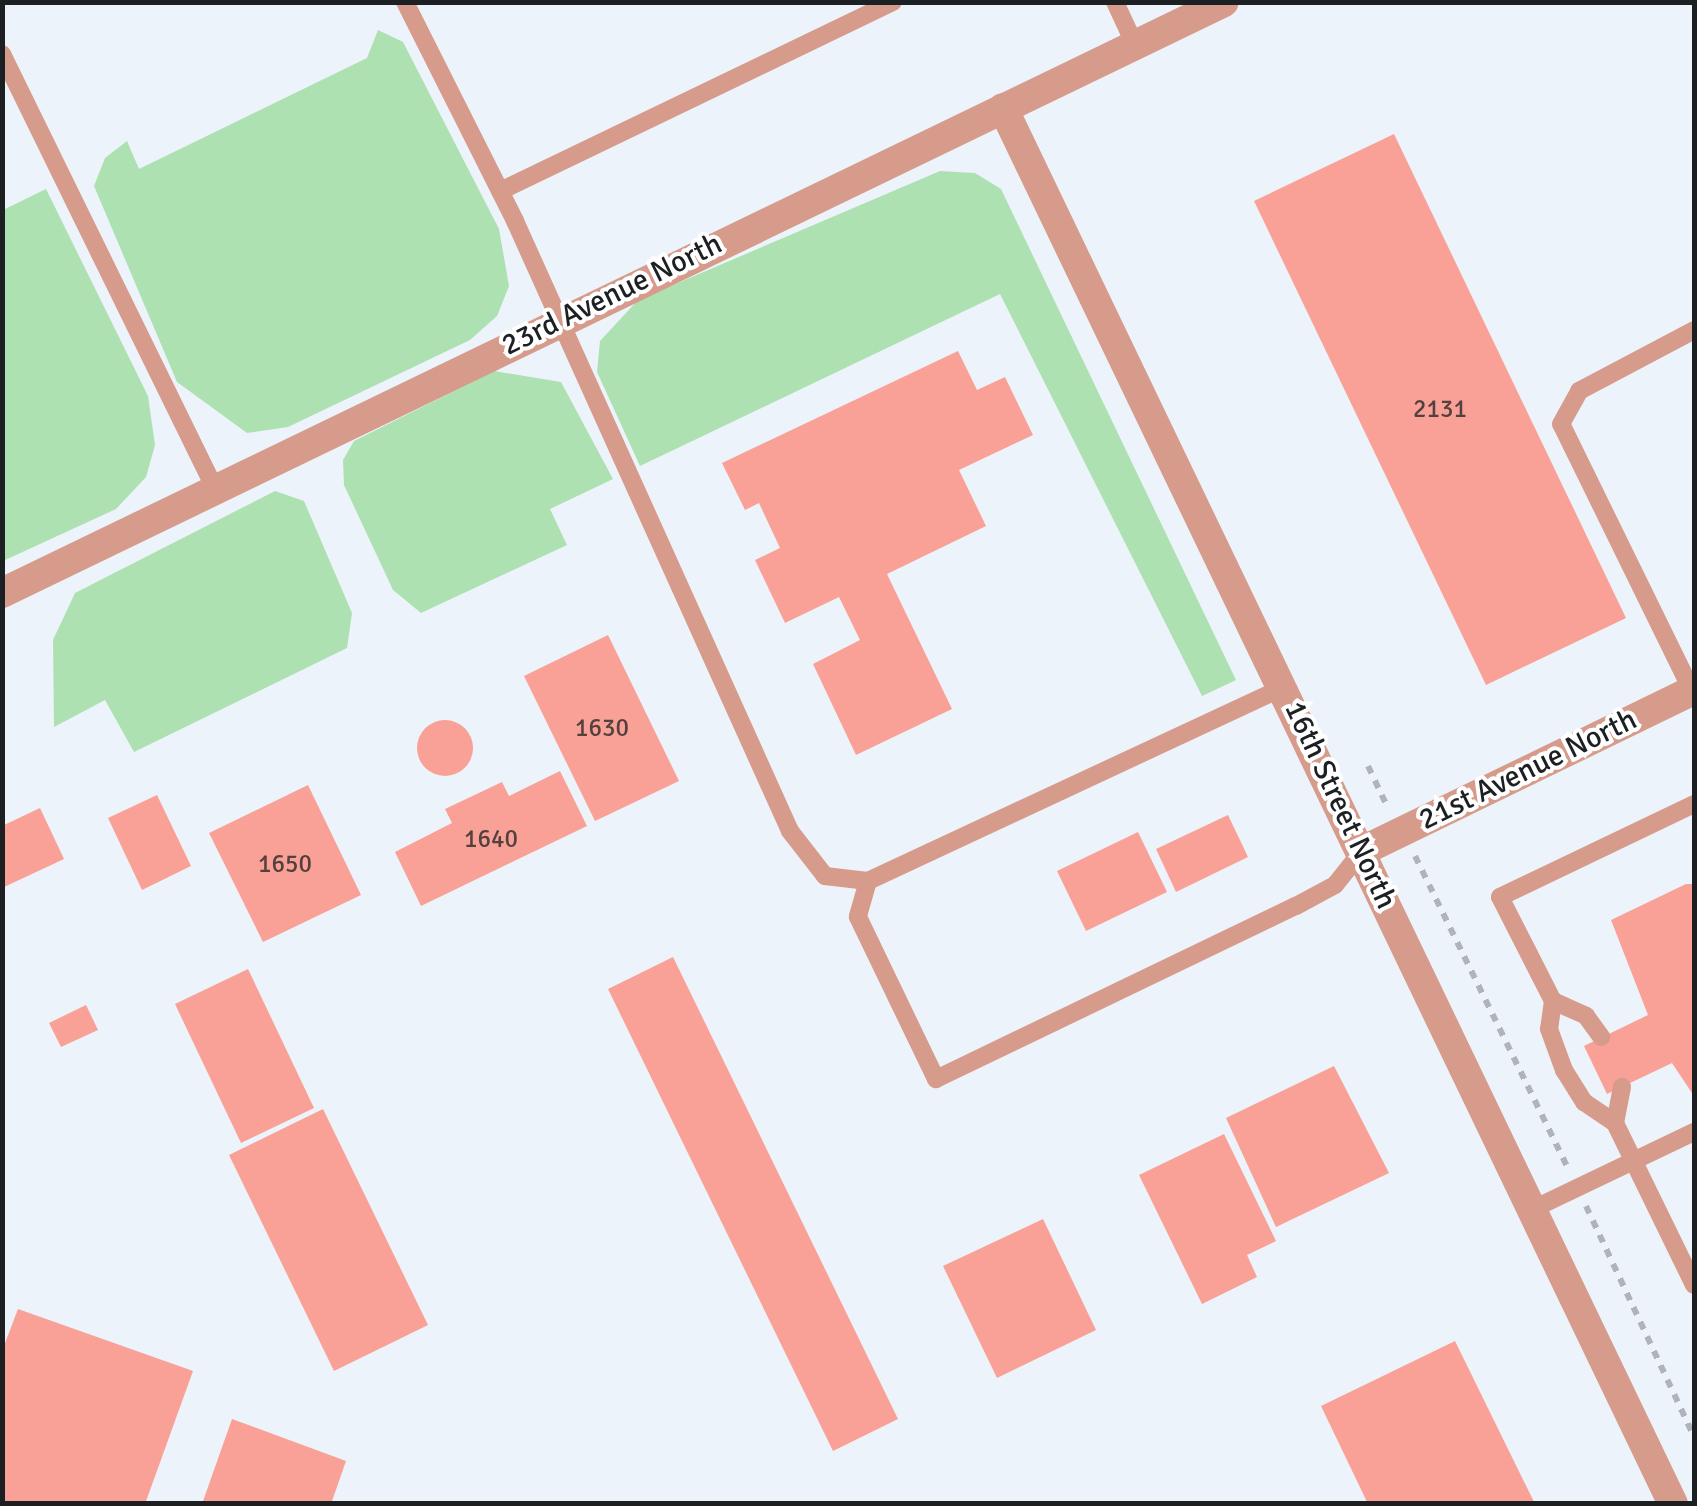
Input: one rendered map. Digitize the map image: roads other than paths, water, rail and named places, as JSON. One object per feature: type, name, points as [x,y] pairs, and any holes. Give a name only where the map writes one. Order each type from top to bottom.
[{"type":"street","name":"23rd Avenue North","points":[[2,593],[557,320],[1224,2]]},
{"type":"street","name":"16th Street North","points":[[1003,108],[1284,686],[1673,1504]]},
{"type":"street","name":"21st Avenue North","points":[[1362,851],[1693,691]]},
{"type":"lane","points":[[406,2],[500,191],[790,831],[826,876],[868,881],[1284,686]]},
{"type":"lane","points":[[500,191],[893,2]]},
{"type":"lane","points":[[1115,2],[1135,45]]},
{"type":"lane","points":[[2,54],[216,491]]},
{"type":"lane","points":[[1693,691],[1561,424],[1579,391],[1694,330]]},
{"type":"lane","points":[[1694,804],[1500,896],[1553,1001],[1549,1028],[1564,1070],[1584,1102],[1615,1122],[1694,1285]]},
{"type":"lane","points":[[868,881],[858,918],[936,1080],[1296,906],[1335,885],[1362,851]]},
{"type":"lane","points":[[1553,1001],[1586,1016],[1601,1037]]},
{"type":"lane","points":[[1615,1122],[1622,1087]]},
{"type":"lane","points":[[1533,1209],[1694,1132]]}]
